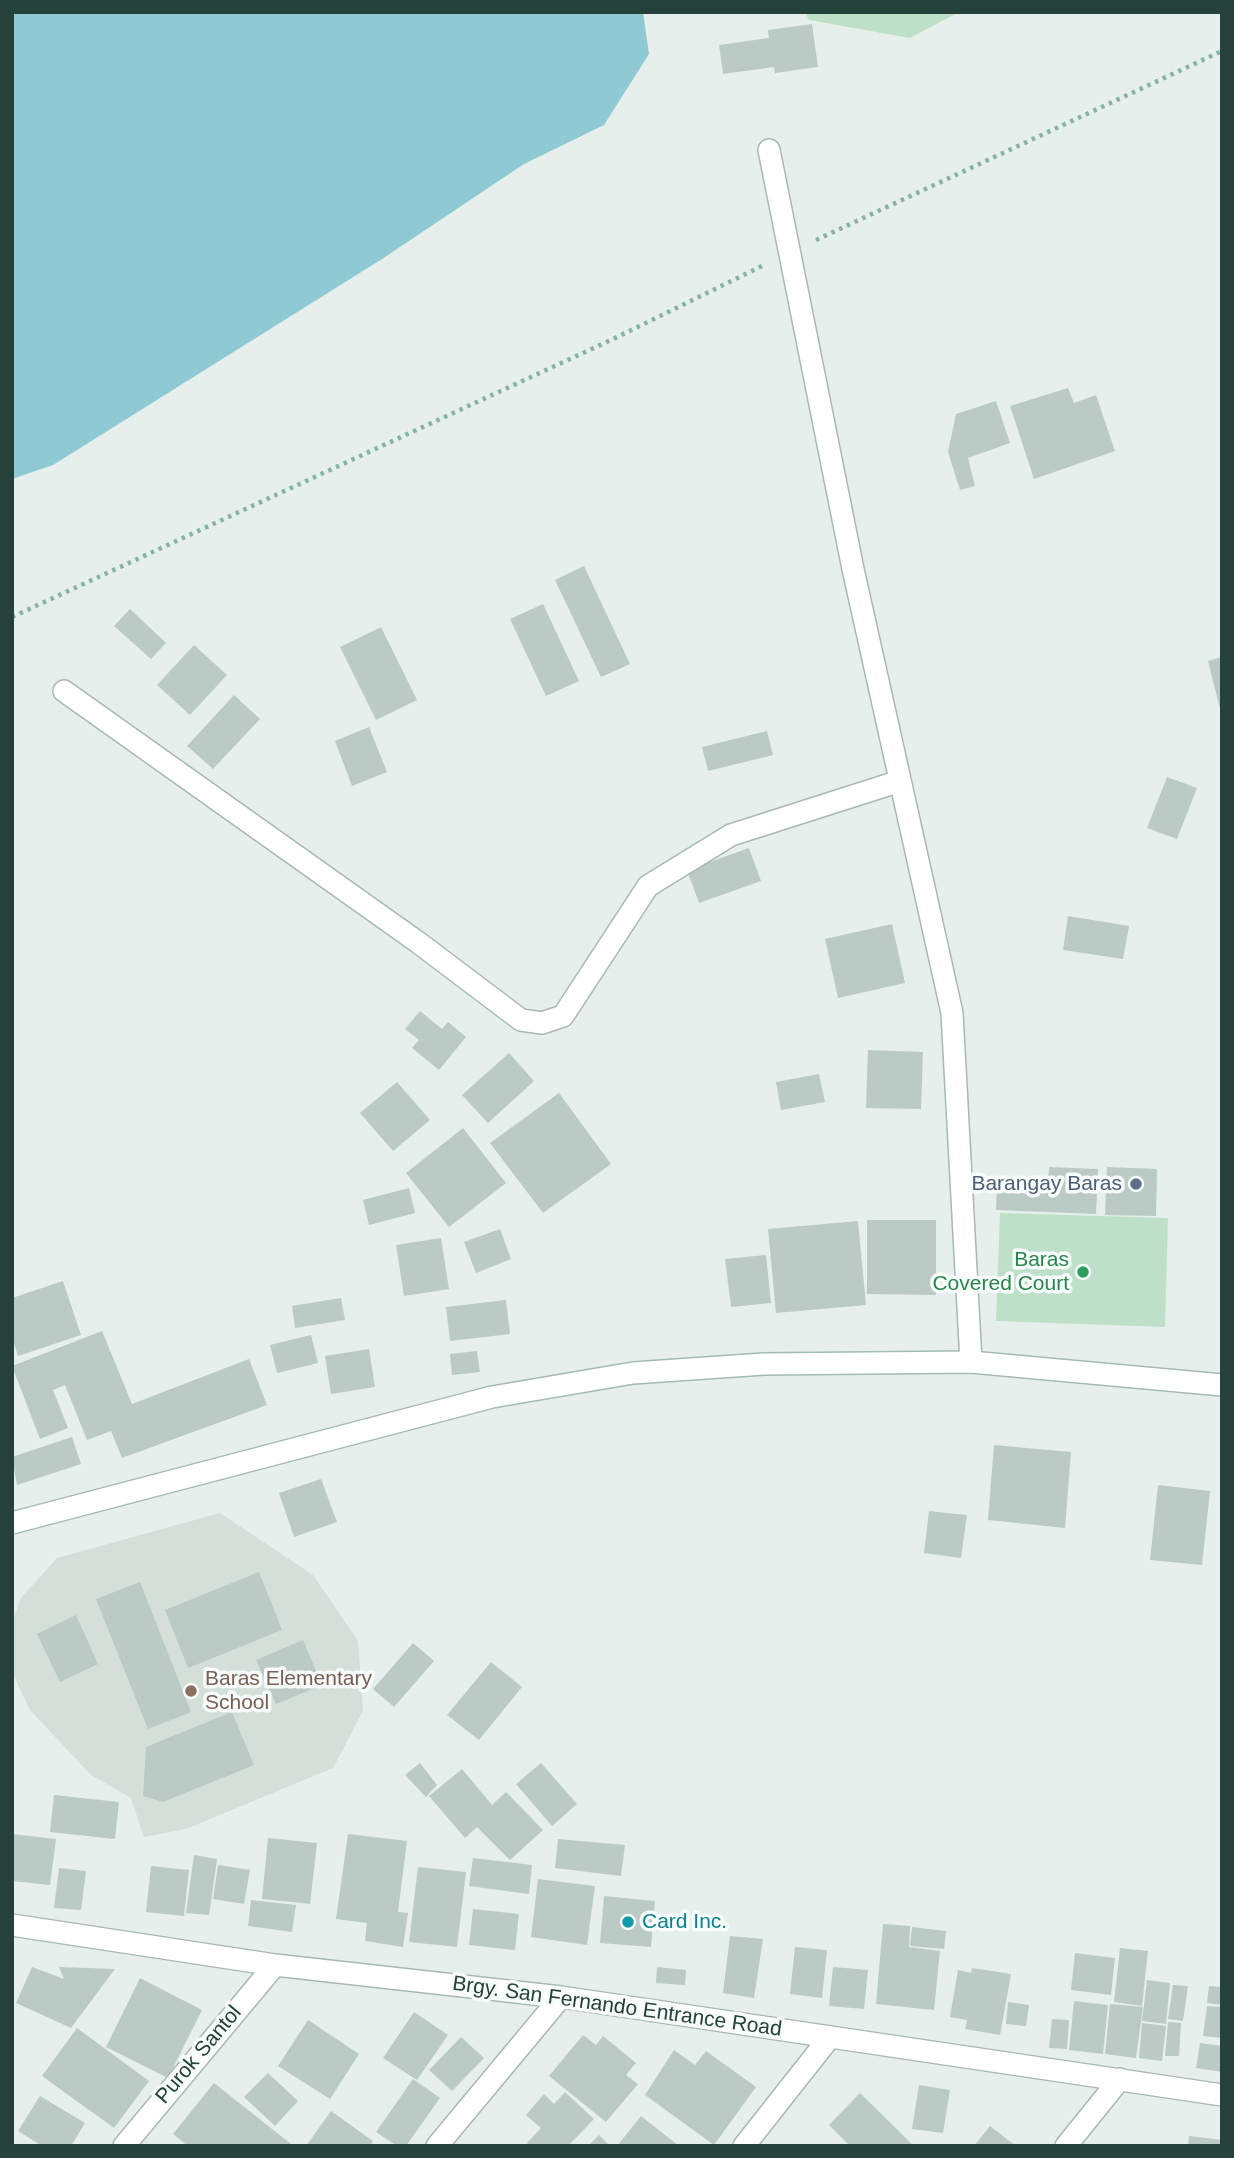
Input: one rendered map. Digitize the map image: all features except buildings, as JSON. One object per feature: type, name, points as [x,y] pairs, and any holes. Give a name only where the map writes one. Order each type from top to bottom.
[{"type":"street","points":[[769,150],[853,569],[952,1013],[971,1362]]},
{"type":"street","points":[[64,691],[419,943],[521,1020],[542,1023],[562,1016],[648,886],[731,835],[900,781]]},
{"type":"street","points":[[12,1523],[492,1397],[620,1375],[764,1364],[971,1362],[1222,1385]]},
{"type":"street","name":"Brgy. San Fernando Entrance Road","points":[[12,1925],[275,1965],[561,1997],[1222,2095]]},
{"type":"street","name":"Purok Santol","points":[[124,2146],[275,1965]]},
{"type":"street","points":[[438,2146],[561,1997]]},
{"type":"street","points":[[744,2146],[830,2037]]},
{"type":"street","points":[[1066,2146],[1120,2079]]},
{"type":"path","points":[[12,617],[611,340],[788,253],[1222,51]]},
{"type":"shaded area","name":"Baras Elementary School","points":[[220,1513],[313,1575],[358,1641],[363,1711],[333,1768],[186,1829],[144,1837],[131,1798],[91,1775],[30,1710],[12,1672],[12,1623],[21,1598],[57,1558]]},
{"type":"green space","points":[[805,12],[959,12],[910,38],[809,20]]},
{"type":"green space","points":[[1000,1213],[1168,1218],[1165,1327],[996,1321]]},
{"type":"water","points":[[12,12],[643,12],[649,54],[604,125],[524,164],[382,259],[53,465],[12,479]]},
{"type":"place","name":"Barangay Baras","points":[[1136,1184]]},
{"type":"place","name":"Baras Covered Court","points":[[1083,1272]]},
{"type":"place","name":"Baras Elementary School","points":[[191,1691]]},
{"type":"place","name":"Card Inc.","points":[[628,1922]]}]
